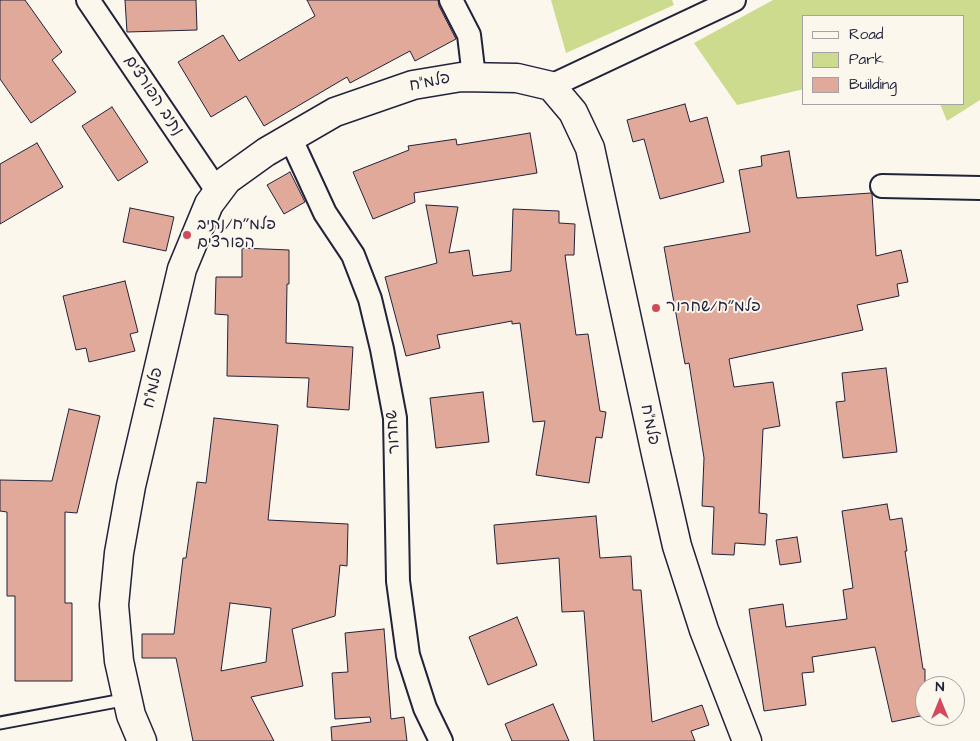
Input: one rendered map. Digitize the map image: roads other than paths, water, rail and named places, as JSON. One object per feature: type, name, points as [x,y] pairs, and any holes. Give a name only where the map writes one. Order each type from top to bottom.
[{"type":"street","name":"נתיב הפורצים","points":[[88,0],[218,192]]},
{"type":"street","points":[[451,0],[469,35],[474,77]]},
{"type":"street","points":[[551,86],[734,0]]},
{"type":"street","name":"פלמ\"ח","points":[[142,741],[131,715],[120,661],[114,605],[120,553],[130,496],[182,269],[209,204],[227,180],[266,152],[335,112],[413,85],[461,77],[474,77],[517,78],[551,86],[573,112],[590,148],[677,546],[704,630],[747,741]]},
{"type":"street","name":"שחרור","points":[[290,137],[324,213],[353,256],[370,298],[395,418],[398,581],[408,654],[425,708],[441,741]]},
{"type":"street","points":[[882,186],[980,188]]},
{"type":"lane","points":[[0,724],[128,698]]},
{"type":"place","name":"פלמ״ח/נתיב הפורצים","points":[[187,235]]},
{"type":"place","name":"פלמ״ח/שחרור","points":[[656,308]]}]
